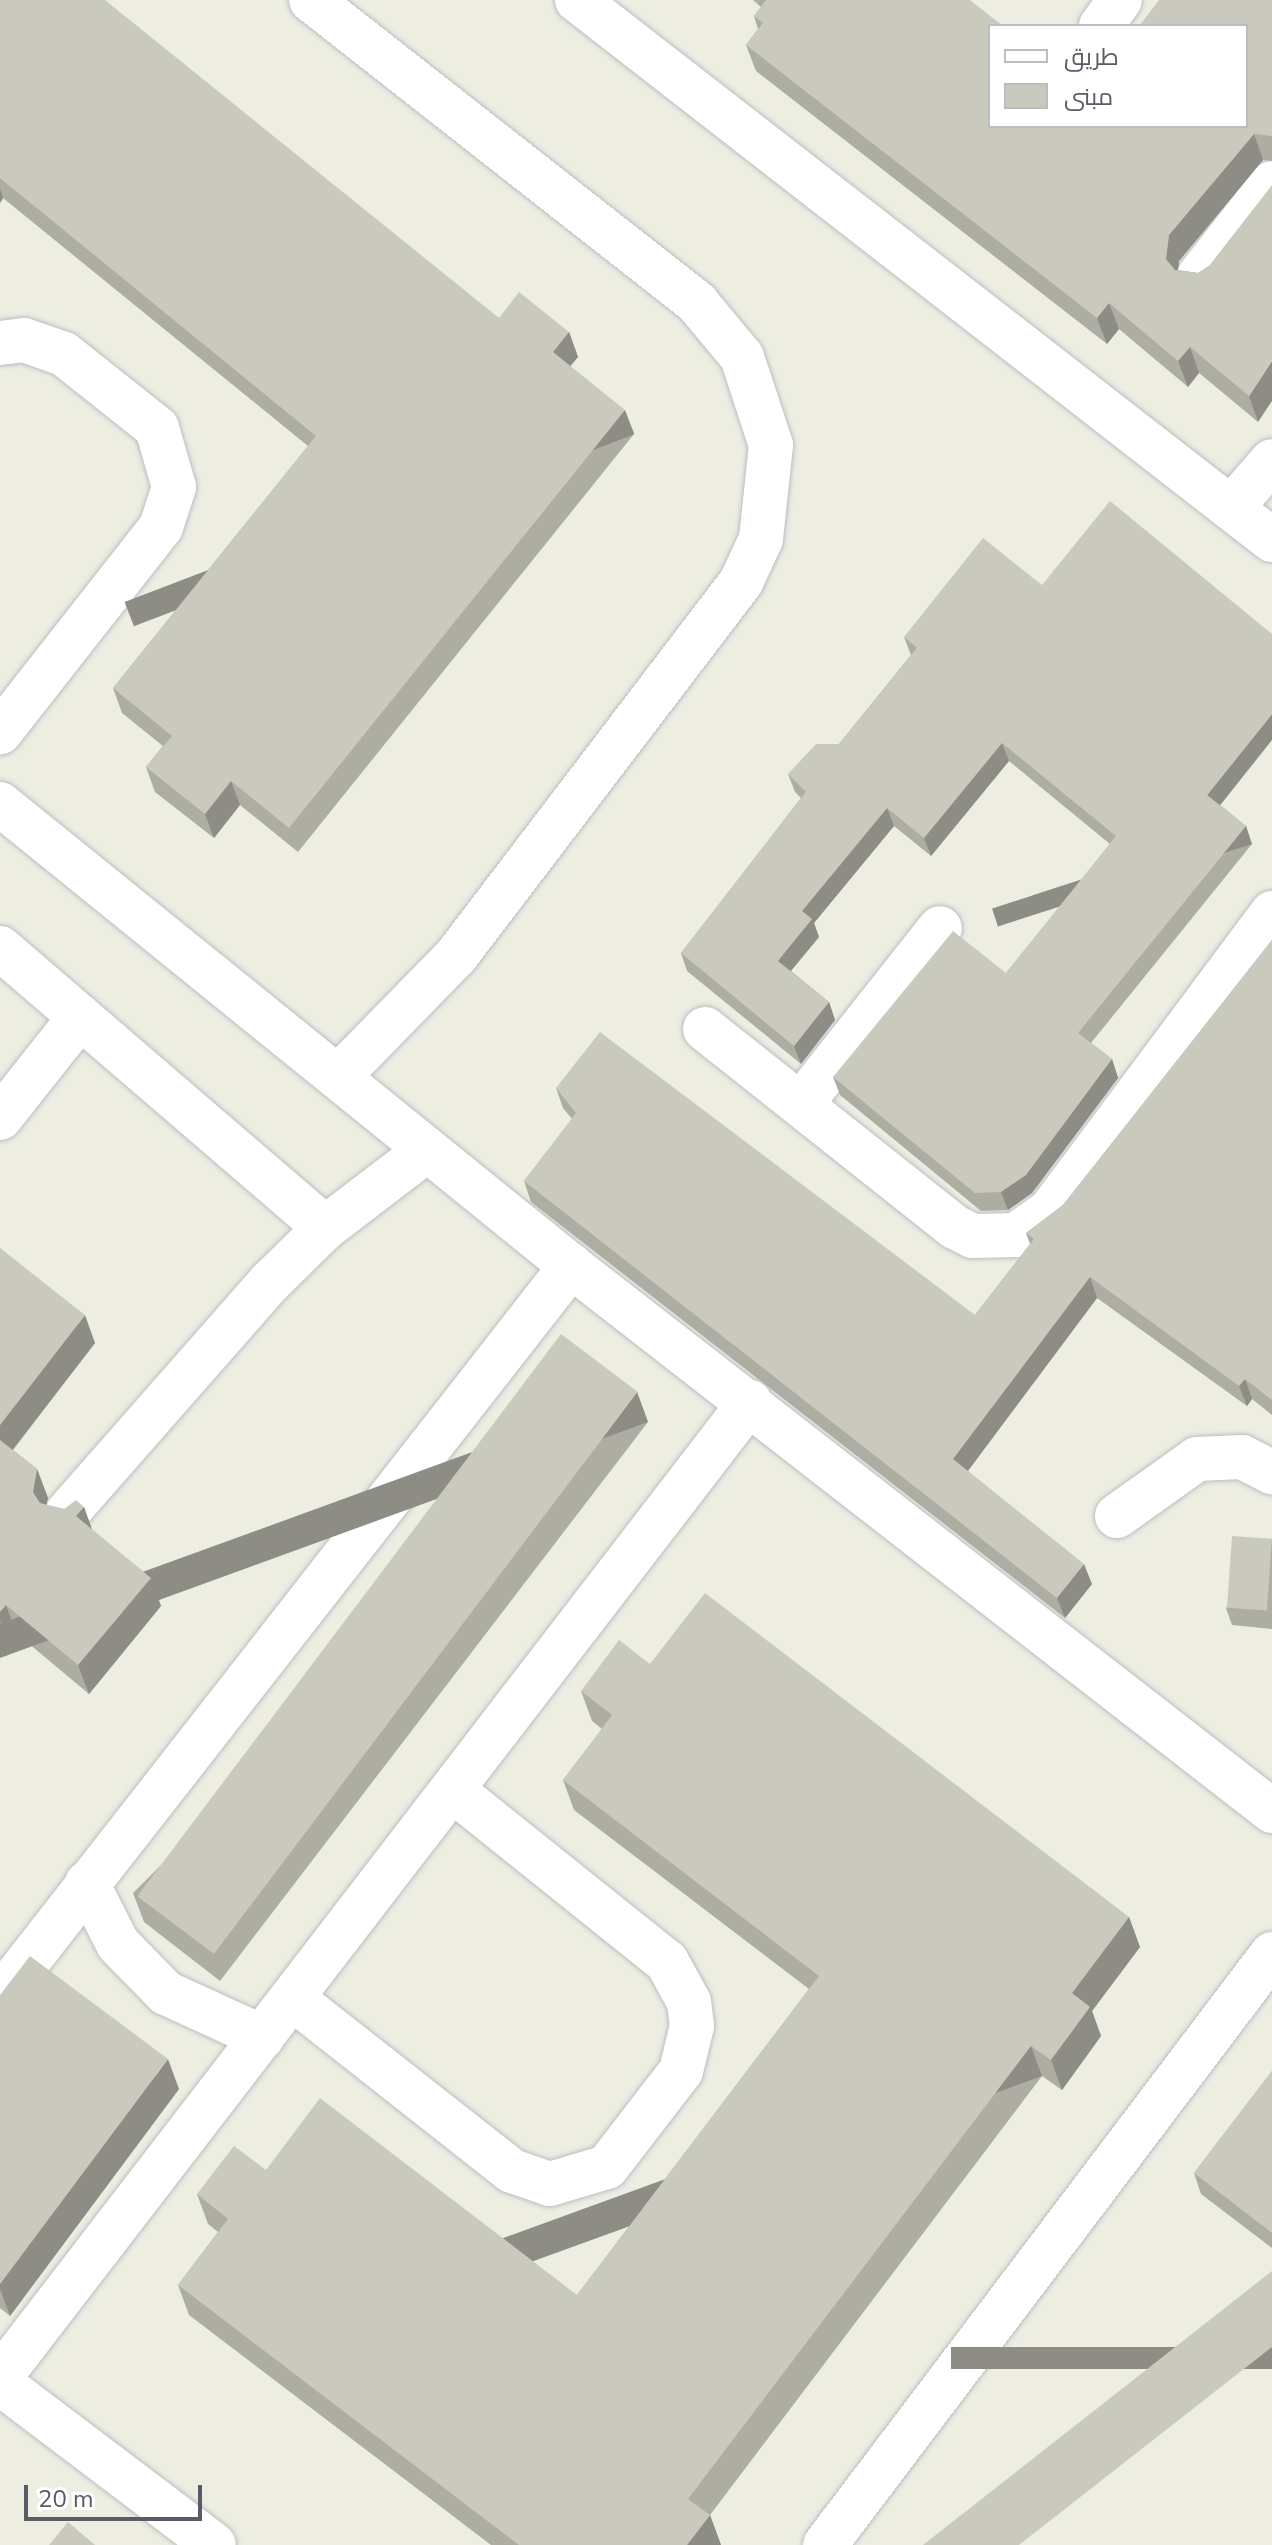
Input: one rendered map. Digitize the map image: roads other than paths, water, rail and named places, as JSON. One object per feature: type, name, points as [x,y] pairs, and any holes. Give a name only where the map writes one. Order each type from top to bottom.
[{"type":"street","points":[[311,0],[697,303],[742,357],[771,445],[761,539],[741,582],[456,956],[338,1077]]},
{"type":"street","points":[[577,0],[1272,540]]},
{"type":"street","points":[[1102,24],[1120,0]]},
{"type":"street","points":[[1199,276],[1272,183]]},
{"type":"street","points":[[0,343],[24,340],[64,354],[157,428],[174,487],[161,527],[0,732]]},
{"type":"street","points":[[1231,508],[1272,461]]},
{"type":"street","points":[[0,804],[571,1266],[750,1402],[1272,1811]]},
{"type":"street","points":[[705,1029],[955,1227],[973,1236],[1016,1235],[1050,1211],[1272,913]]},
{"type":"street","points":[[801,1104],[940,928]]},
{"type":"street","points":[[0,948],[325,1228]]},
{"type":"street","points":[[0,1118],[80,1017]]},
{"type":"street","points":[[67,1513],[325,1228],[427,1150]]},
{"type":"street","points":[[0,1997],[571,1266]]},
{"type":"street","points":[[214,2545],[0,2380],[750,1402]]},
{"type":"street","points":[[1117,1516],[1197,1459],[1242,1457],[1272,1472]]},
{"type":"street","points":[[292,1998],[531,2180],[570,2183],[607,2167],[671,2083],[692,2026],[689,2002],[667,1962],[452,1790]]},
{"type":"street","points":[[87,1883],[118,1944],[166,1993],[262,2037]]},
{"type":"street","points":[[825,2545],[1272,1954]]}]
